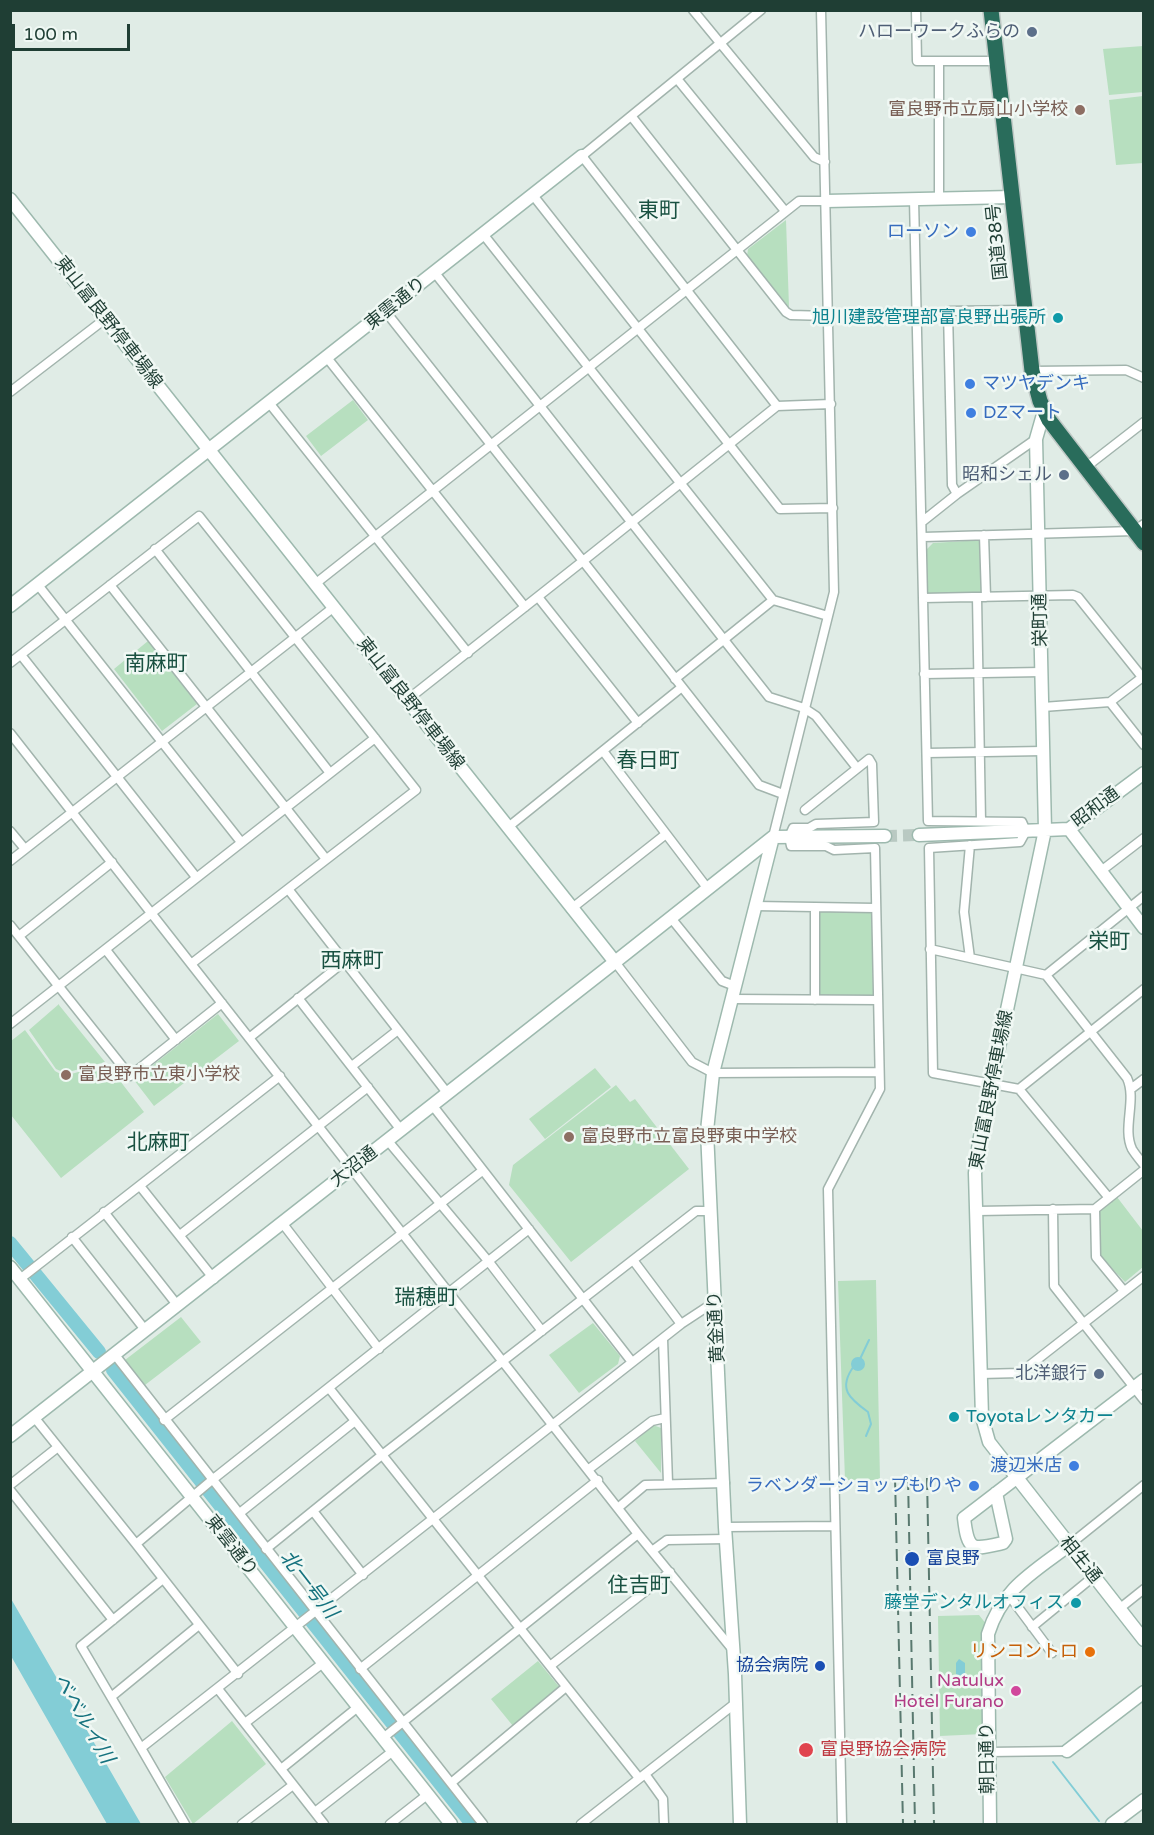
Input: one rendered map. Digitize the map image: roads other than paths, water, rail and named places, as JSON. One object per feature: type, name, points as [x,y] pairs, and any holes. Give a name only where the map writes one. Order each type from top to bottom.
[{"type":"highway","name":"国道38号","points":[[991,10],[1032,371],[1044,411],[1140,533]]},
{"type":"street","points":[[693,10],[814,157],[825,162]]},
{"type":"street","points":[[761,10],[582,156],[777,406]]},
{"type":"street","points":[[821,10],[834,592],[773,837],[615,962],[692,1062],[712,1073],[879,1072]]},
{"type":"street","points":[[916,10],[917,61],[997,61]]},
{"type":"street","points":[[939,61],[939,199]]},
{"type":"street","points":[[678,80],[785,212]]},
{"type":"street","points":[[632,117],[786,312],[791,315],[829,316]]},
{"type":"street","name":"東雲通り","points":[[10,606],[270,404],[582,156]]},
{"type":"street","points":[[532,194],[780,509],[833,508]]},
{"type":"street","points":[[315,584],[799,201],[1013,197]]},
{"type":"street","name":"東山富良野停車場線","points":[[10,199],[615,962]]},
{"type":"street","points":[[914,199],[928,821],[1022,822],[1026,831]]},
{"type":"street","points":[[483,234],[773,600],[828,616]]},
{"type":"street","points":[[435,273],[769,697],[804,708],[816,716],[857,768]]},
{"type":"street","points":[[957,494],[952,485],[948,311],[1025,310]]},
{"type":"street","points":[[386,312],[759,785],[783,794]]},
{"type":"street","points":[[10,392],[105,319]]},
{"type":"street","points":[[328,358],[525,607]]},
{"type":"street","points":[[1032,371],[1113,369],[1126,370],[1143,378]]},
{"type":"street","points":[[270,404],[468,653]]},
{"type":"street","points":[[407,700],[681,485],[777,406],[831,404]]},
{"type":"street","name":"栄町通","points":[[1044,411],[1036,439],[1045,830]]},
{"type":"street","points":[[1086,467],[1143,422]]},
{"type":"street","points":[[923,521],[957,494],[1036,439]]},
{"type":"street","points":[[10,663],[199,516],[416,790],[191,964]]},
{"type":"street","points":[[923,537],[1140,533]]},
{"type":"street","points":[[981,821],[978,673],[984,535]]},
{"type":"street","points":[[155,549],[330,773]]},
{"type":"street","points":[[38,585],[241,842]]},
{"type":"street","points":[[110,585],[326,859]]},
{"type":"street","points":[[923,598],[1072,595],[1078,597],[1143,677],[1110,702],[1043,707]]},
{"type":"street","points":[[538,597],[638,723]]},
{"type":"street","points":[[675,679],[773,600]]},
{"type":"street","points":[[10,861],[334,607]]},
{"type":"street","points":[[21,655],[196,877]]},
{"type":"street","points":[[924,674],[1042,672]]},
{"type":"street","points":[[507,828],[682,687]]},
{"type":"street","points":[[1110,702],[1143,745]]},
{"type":"street","points":[[10,733],[590,1469],[638,1534],[733,1650]]},
{"type":"street","points":[[12,1020],[106,950],[375,738]]},
{"type":"street","points":[[603,751],[708,889]]},
{"type":"street","points":[[927,753],[1044,751]]},
{"type":"street","points":[[805,810],[869,759],[872,764],[874,822],[816,824],[809,828],[793,828],[789,837],[791,846],[826,846],[834,850],[875,848],[880,1089],[828,1189],[842,1824]]},
{"type":"street","name":"昭和通","points":[[1045,830],[1069,830],[1143,773]]},
{"type":"street","points":[[919,835],[1045,830]]},
{"type":"street","name":"東山富良野停車場線","points":[[1017,1479],[985,1432],[980,1374],[975,1173],[990,1084],[1045,830]]},
{"type":"street","points":[[1069,830],[1143,928]]},
{"type":"street","points":[[10,831],[25,849]]},
{"type":"street","points":[[1026,831],[1020,842],[928,848],[933,1073],[1019,1089],[1109,1198]]},
{"type":"street","points":[[571,909],[666,834]]},
{"type":"street","points":[[773,837],[885,836]]},
{"type":"street","name":"黄金通り","points":[[740,1824],[737,1702],[725,1533],[717,1301],[707,1131],[712,1073],[773,837]]},
{"type":"street","points":[[1101,871],[1143,838]]},
{"type":"street","points":[[970,845],[964,912],[970,958]]},
{"type":"street","points":[[19,936],[112,862]]},
{"type":"street","points":[[288,889],[448,1094]]},
{"type":"street","points":[[1046,975],[1143,896]]},
{"type":"street","points":[[755,906],[876,908]]},
{"type":"street","points":[[815,908],[815,1000]]},
{"type":"street","points":[[671,918],[722,981],[735,986]]},
{"type":"street","points":[[10,925],[130,1076],[222,1003]]},
{"type":"street","points":[[930,949],[1046,975],[1127,1078],[1131,1088],[1130,1139],[1132,1148],[1143,1164]]},
{"type":"street","points":[[106,950],[176,1040]]},
{"type":"street","points":[[249,1038],[345,961]]},
{"type":"street","name":"大沼通","points":[[10,1436],[214,1279],[615,962]]},
{"type":"street","points":[[1019,1089],[1143,989]]},
{"type":"street","points":[[298,998],[401,1130]]},
{"type":"street","points":[[732,999],[878,1000]]},
{"type":"street","points":[[352,1066],[398,1030]]},
{"type":"street","points":[[28,1272],[280,1076]]},
{"type":"street","points":[[1131,1088],[1143,1079]]},
{"type":"street","points":[[180,1235],[368,1087]]},
{"type":"street","points":[[433,1106],[632,1362]]},
{"type":"street","points":[[388,1141],[489,1262],[542,1331]]},
{"type":"street","points":[[976,1210],[1095,1209],[1143,1170]]},
{"type":"street","points":[[164,1420],[482,1171]]},
{"type":"street","points":[[140,1186],[214,1279]]},
{"type":"street","points":[[1053,1209],[1054,1286],[1143,1400]]},
{"type":"street","points":[[1095,1209],[1096,1257],[1124,1291]]},
{"type":"street","points":[[266,1549],[382,1455],[696,1211],[711,1211]]},
{"type":"street","points":[[104,1212],[178,1306]]},
{"type":"street","points":[[283,1224],[379,1349]]},
{"type":"street","points":[[136,1544],[529,1229]]},
{"type":"street","points":[[72,1237],[146,1331]]},
{"type":"street","points":[[633,1260],[681,1324]]},
{"type":"street","name":"東雲通り","points":[[10,1267],[28,1272],[94,1371],[203,1488],[307,1620],[323,1663],[358,1707],[393,1729],[393,1751],[451,1824]]},
{"type":"street","points":[[980,1374],[1020,1373],[1143,1276]]},
{"type":"street","points":[[141,1748],[307,1620],[632,1362],[681,1324],[717,1301]]},
{"type":"street","points":[[663,1339],[668,1483]]},
{"type":"street","points":[[115,1355],[164,1420],[203,1488],[266,1549],[307,1620],[360,1669],[393,1729],[451,1783],[483,1824]]},
{"type":"street","points":[[996,1493],[1006,1539],[1003,1544],[978,1549],[966,1540],[964,1518],[996,1493],[1017,1479],[1143,1380]]},
{"type":"street","points":[[329,1389],[566,1687],[663,1799],[663,1824]]},
{"type":"street","points":[[34,1417],[238,1674]]},
{"type":"street","points":[[590,1469],[652,1421],[665,1418]]},
{"type":"street","points":[[241,1512],[355,1421]]},
{"type":"street","points":[[10,1485],[58,1447]]},
{"type":"street","name":"相生通","points":[[1017,1479],[1143,1640]]},
{"type":"street","points":[[360,1669],[598,1480]]},
{"type":"street","points":[[619,1507],[645,1485],[724,1483]]},
{"type":"street","points":[[1068,1546],[1143,1485]]},
{"type":"street","points":[[10,1490],[113,1620]]},
{"type":"street","points":[[314,1511],[363,1575]]},
{"type":"street","points":[[652,1551],[667,1540],[725,1533],[835,1526]]},
{"type":"street","points":[[393,1729],[638,1534]]},
{"type":"street","name":"朝日通り","points":[[990,1824],[988,1634],[994,1614],[1008,1594],[1068,1546]]},
{"type":"street","points":[[550,1666],[670,1572]]},
{"type":"street","points":[[1032,1627],[1094,1577]]},
{"type":"street","points":[[164,1580],[81,1646],[185,1824]]},
{"type":"street","points":[[1119,1609],[1143,1589]]},
{"type":"street","points":[[1008,1594],[1052,1653]]},
{"type":"street","points":[[111,1696],[200,1625]]},
{"type":"street","points":[[245,1723],[323,1663]]},
{"type":"street","points":[[451,1783],[566,1687]]},
{"type":"street","points":[[218,1689],[324,1824]]},
{"type":"street","points":[[988,1752],[1067,1751],[1143,1692]]},
{"type":"street","points":[[581,1824],[737,1702]]},
{"type":"street","points":[[281,1769],[358,1707]]},
{"type":"street","points":[[315,1812],[393,1751]]},
{"type":"street","points":[[242,1824],[293,1785]]},
{"type":"street","points":[[390,1824],[427,1795]]},
{"type":"street","points":[[1118,1823],[1143,1800]]},
{"type":"water","points":[[858,1357],[863,1359],[865,1364],[863,1369],[858,1371],[853,1369],[851,1364],[853,1359]]},
{"type":"water","points":[[10,1597],[141,1824],[107,1824],[11,1656]]},
{"type":"water","points":[[959,1659],[965,1663],[965,1673],[960,1678],[956,1674],[956,1663]]},
{"type":"waterway","name":"北一号川","points":[[10,1243],[99,1352]]},
{"type":"waterway","points":[[860,1359],[869,1340]]},
{"type":"waterway","points":[[854,1366],[846,1381],[846,1387],[851,1398],[868,1412],[871,1424],[866,1436]]},
{"type":"waterway","name":"北一号川","points":[[113,1370],[472,1824]]},
{"type":"waterway","points":[[1053,1762],[1099,1821]]},
{"type":"tunnel","points":[[885,836],[919,835]]},
{"type":"railway","points":[[895,1477],[903,1824]]},
{"type":"railway","points":[[908,1478],[915,1824]]},
{"type":"railway","points":[[927,1478],[934,1824]]},
{"type":"place","name":"ハローワークふらの","points":[[1032,32]]},
{"type":"place","name":"富良野市立扇山小学校","points":[[1080,110]]},
{"type":"place","name":"ローソン","points":[[971,232]]},
{"type":"place","name":"旭川建設管理部富良野出張所","points":[[1058,318]]},
{"type":"place","name":"マツヤデンキ","points":[[970,384]]},
{"type":"place","name":"DZマート","points":[[971,413]]},
{"type":"place","name":"昭和シェル","points":[[1064,475]]},
{"type":"place","name":"富良野市立東小学校","points":[[66,1075]]},
{"type":"place","name":"富良野市立富良野東中学校","points":[[569,1137]]},
{"type":"place","name":"北洋銀行","points":[[1099,1374]]},
{"type":"place","name":"Toyotaレンタカー","points":[[954,1417]]},
{"type":"place","name":"渡辺米店","points":[[1074,1466]]},
{"type":"place","name":"ラベンダーショップもりや","points":[[974,1486]]},
{"type":"place","name":"富良野","points":[[912,1559]]},
{"type":"place","name":"藤堂デンタルオフィス","points":[[1076,1603]]},
{"type":"place","name":"リンコントロ","points":[[1090,1652]]},
{"type":"place","name":"協会病院","points":[[820,1666]]},
{"type":"place","name":"Natulux Hotel Furano","points":[[1016,1691]]},
{"type":"place","name":"富良野協会病院","points":[[806,1750]]},
{"type":"district","name":"東町","points":[[659,211]]},
{"type":"district","name":"南麻町","points":[[156,664]]},
{"type":"district","name":"春日町","points":[[648,761]]},
{"type":"district","name":"栄町","points":[[1109,942]]},
{"type":"district","name":"西麻町","points":[[352,961]]},
{"type":"district","name":"北麻町","points":[[158,1143]]},
{"type":"district","name":"瑞穂町","points":[[426,1298]]},
{"type":"district","name":"住吉町","points":[[639,1586]]},
{"type":"water label","name":"ベベルイ川","points":[[83,1719]]}]
